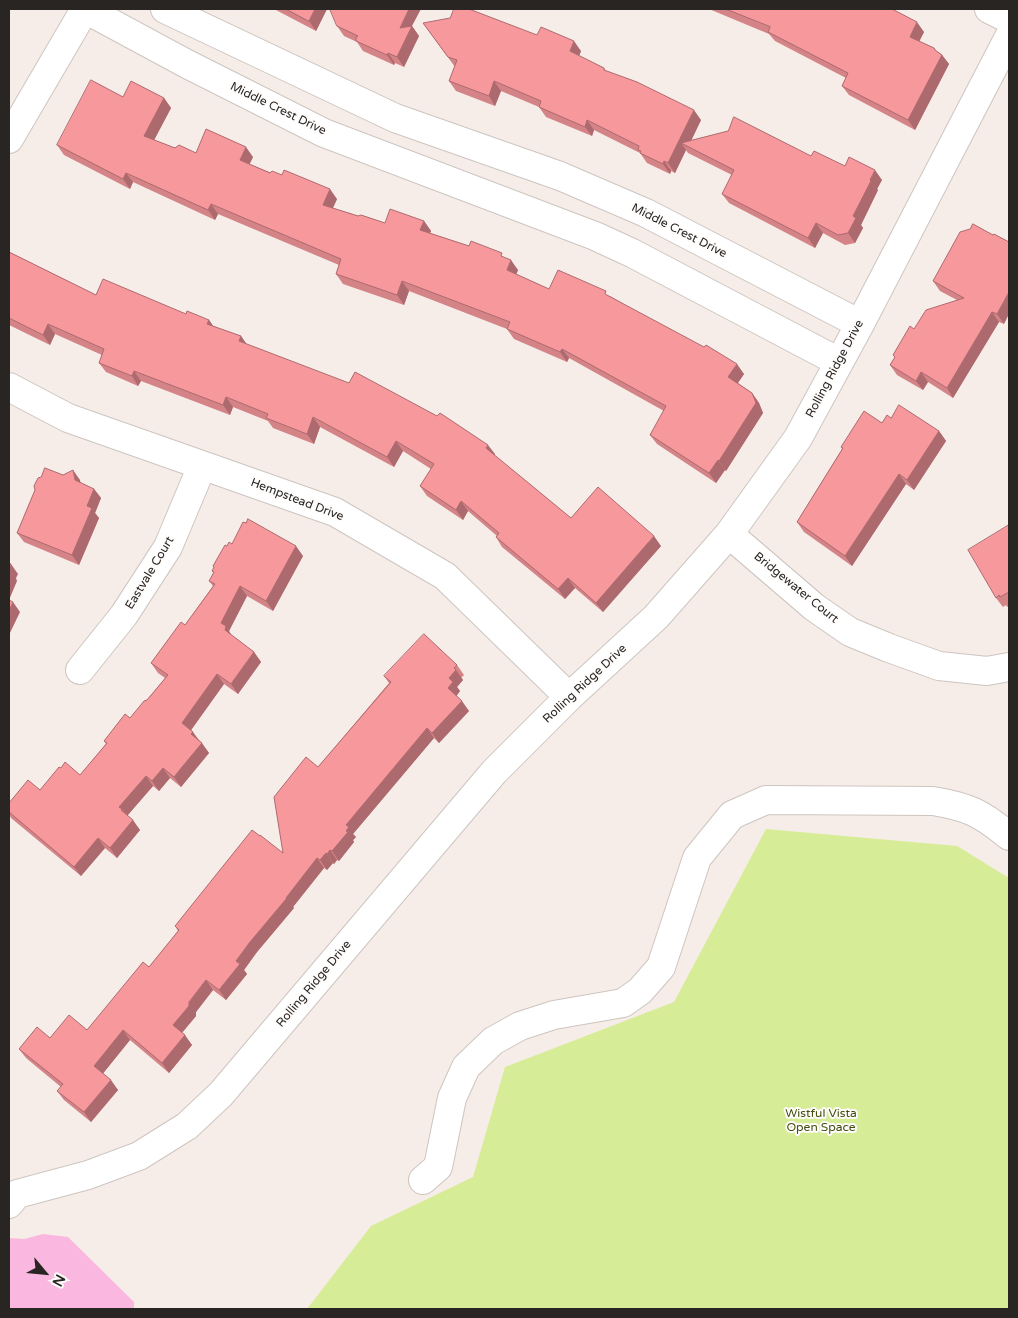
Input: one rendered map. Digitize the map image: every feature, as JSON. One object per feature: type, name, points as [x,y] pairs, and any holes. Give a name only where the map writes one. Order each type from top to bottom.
[{"type":"street","name":"Middle Crest Drive","points":[[85,9],[187,64],[324,132],[595,236],[632,253],[839,362]]},
{"type":"street","points":[[9,139],[85,9]]},
{"type":"street","name":"Middle Crest Drive","points":[[165,9],[395,118],[560,176],[646,213],[860,324]]},
{"type":"street","points":[[989,9],[1009,19]]},
{"type":"street","name":"Rolling Ridge Drive","points":[[13,1200],[139,1156],[187,1126],[221,1094],[494,772],[569,697],[656,617],[730,534],[798,438],[860,324],[1009,37]]},
{"type":"street","points":[[479,192],[492,152]]},
{"type":"street","name":"Hempstead Drive","points":[[9,387],[68,418],[335,512],[445,576],[569,697]]},
{"type":"street","name":"Eastvale Court","points":[[80,670],[124,615],[168,547],[202,466]]},
{"type":"street","name":"Bridgewater Court","points":[[730,534],[814,607],[850,632],[939,666],[987,671],[1009,667]]},
{"type":"street","points":[[423,1180],[438,1167],[452,1098],[466,1066],[493,1041],[520,1026],[554,1014],[623,1003],[640,991],[661,967],[697,858],[732,815],[766,800],[933,801],[960,806],[985,817],[1009,836]]},
{"type":"green space","name":"Wistful Vista Open Space","points":[[766,829],[957,846],[1009,878],[1009,1309],[307,1309],[371,1226],[473,1177],[505,1067],[674,1002]]},
{"type":"shaded area","points":[[43,1234],[68,1237],[134,1302],[134,1309],[9,1309],[9,1238],[24,1239]]},
{"type":"building","points":[[286,9],[315,9],[309,21]]},
{"type":"building","points":[[330,9],[409,9],[400,28],[412,26],[397,57],[388,53],[387,55],[356,41],[358,36],[337,26]]},
{"type":"building","points":[[454,9],[469,9],[537,35],[541,27],[574,41],[570,51],[604,68],[604,70],[637,82],[694,110],[668,163],[664,161],[663,164],[640,153],[641,151],[638,150],[639,146],[587,120],[585,127],[539,107],[541,101],[494,81],[489,96],[449,81],[457,60],[448,57],[423,23],[450,18]]},
{"type":"building","points":[[726,9],[892,9],[917,22],[910,37],[934,48],[942,55],[908,120],[842,86],[848,73],[768,32],[770,27]]},
{"type":"building","points":[[91,80],[123,97],[131,81],[164,98],[144,136],[175,148],[179,145],[196,153],[206,129],[246,147],[240,160],[270,173],[272,171],[282,175],[284,170],[330,189],[323,205],[385,223],[390,209],[424,221],[420,230],[469,246],[471,241],[502,253],[501,256],[511,260],[507,270],[549,289],[558,270],[606,291],[605,294],[704,347],[706,345],[737,364],[728,377],[752,393],[756,403],[719,461],[709,473],[650,435],[666,406],[562,349],[560,352],[507,329],[510,322],[402,281],[397,295],[336,274],[341,259],[211,204],[208,210],[126,173],[123,179],[57,145]]},
{"type":"building","points":[[734,117],[811,156],[814,151],[845,166],[849,157],[875,170],[853,216],[856,218],[848,233],[838,235],[816,223],[808,238],[722,194],[734,170],[681,143],[728,131]]},
{"type":"building","points":[[973,224],[1009,242],[1009,292],[997,314],[992,312],[947,388],[921,372],[916,381],[890,365],[895,357],[893,355],[910,326],[914,329],[926,310],[964,298],[933,281],[960,232],[970,229]]},
{"type":"building","points":[[9,252],[96,295],[103,279],[186,314],[187,311],[209,320],[207,324],[241,336],[239,341],[349,383],[355,372],[437,416],[440,413],[488,445],[486,448],[571,518],[598,487],[654,536],[596,603],[568,578],[558,589],[496,537],[499,533],[461,501],[456,510],[420,486],[434,464],[396,441],[387,457],[313,417],[307,434],[266,418],[268,414],[226,397],[223,405],[134,371],[132,376],[99,363],[104,349],[48,324],[43,335],[9,318]]},
{"type":"building","points":[[899,405],[939,431],[907,480],[899,474],[845,556],[797,522],[864,411],[882,423],[887,415],[891,418]]},
{"type":"building","points":[[45,468],[63,475],[73,470],[75,480],[94,489],[87,506],[92,508],[72,555],[17,533],[35,490],[34,486]]},
{"type":"building","points":[[248,519],[296,546],[266,601],[240,586],[221,623],[226,626],[225,630],[254,652],[231,684],[217,674],[182,723],[202,743],[174,777],[163,768],[152,781],[146,776],[119,807],[133,820],[110,848],[98,838],[74,867],[9,812],[9,803],[28,780],[40,790],[65,762],[80,775],[107,743],[104,741],[125,714],[130,718],[147,700],[168,675],[151,663],[181,622],[185,625],[215,584],[209,581],[214,572],[212,571],[213,566],[225,545],[227,546],[229,542],[232,544],[243,522],[246,523]]},
{"type":"building","points":[[1009,525],[1009,592],[996,598],[968,550]]},
{"type":"building","points":[[9,600],[13,602],[9,611]]},
{"type":"building","points":[[424,634],[457,665],[454,668],[456,670],[449,678],[453,682],[448,688],[462,701],[432,733],[427,728],[346,825],[349,827],[346,831],[348,832],[332,851],[330,850],[326,853],[320,860],[317,858],[250,942],[236,961],[240,964],[219,990],[206,980],[189,1002],[189,1006],[173,1025],[185,1035],[162,1063],[123,1030],[94,1066],[111,1080],[84,1112],[57,1091],[63,1084],[19,1049],[37,1027],[50,1038],[69,1015],[87,1030],[143,962],[149,967],[179,930],[175,926],[252,830],[283,853],[274,797],[306,757],[318,767],[391,682],[384,676]]}]
